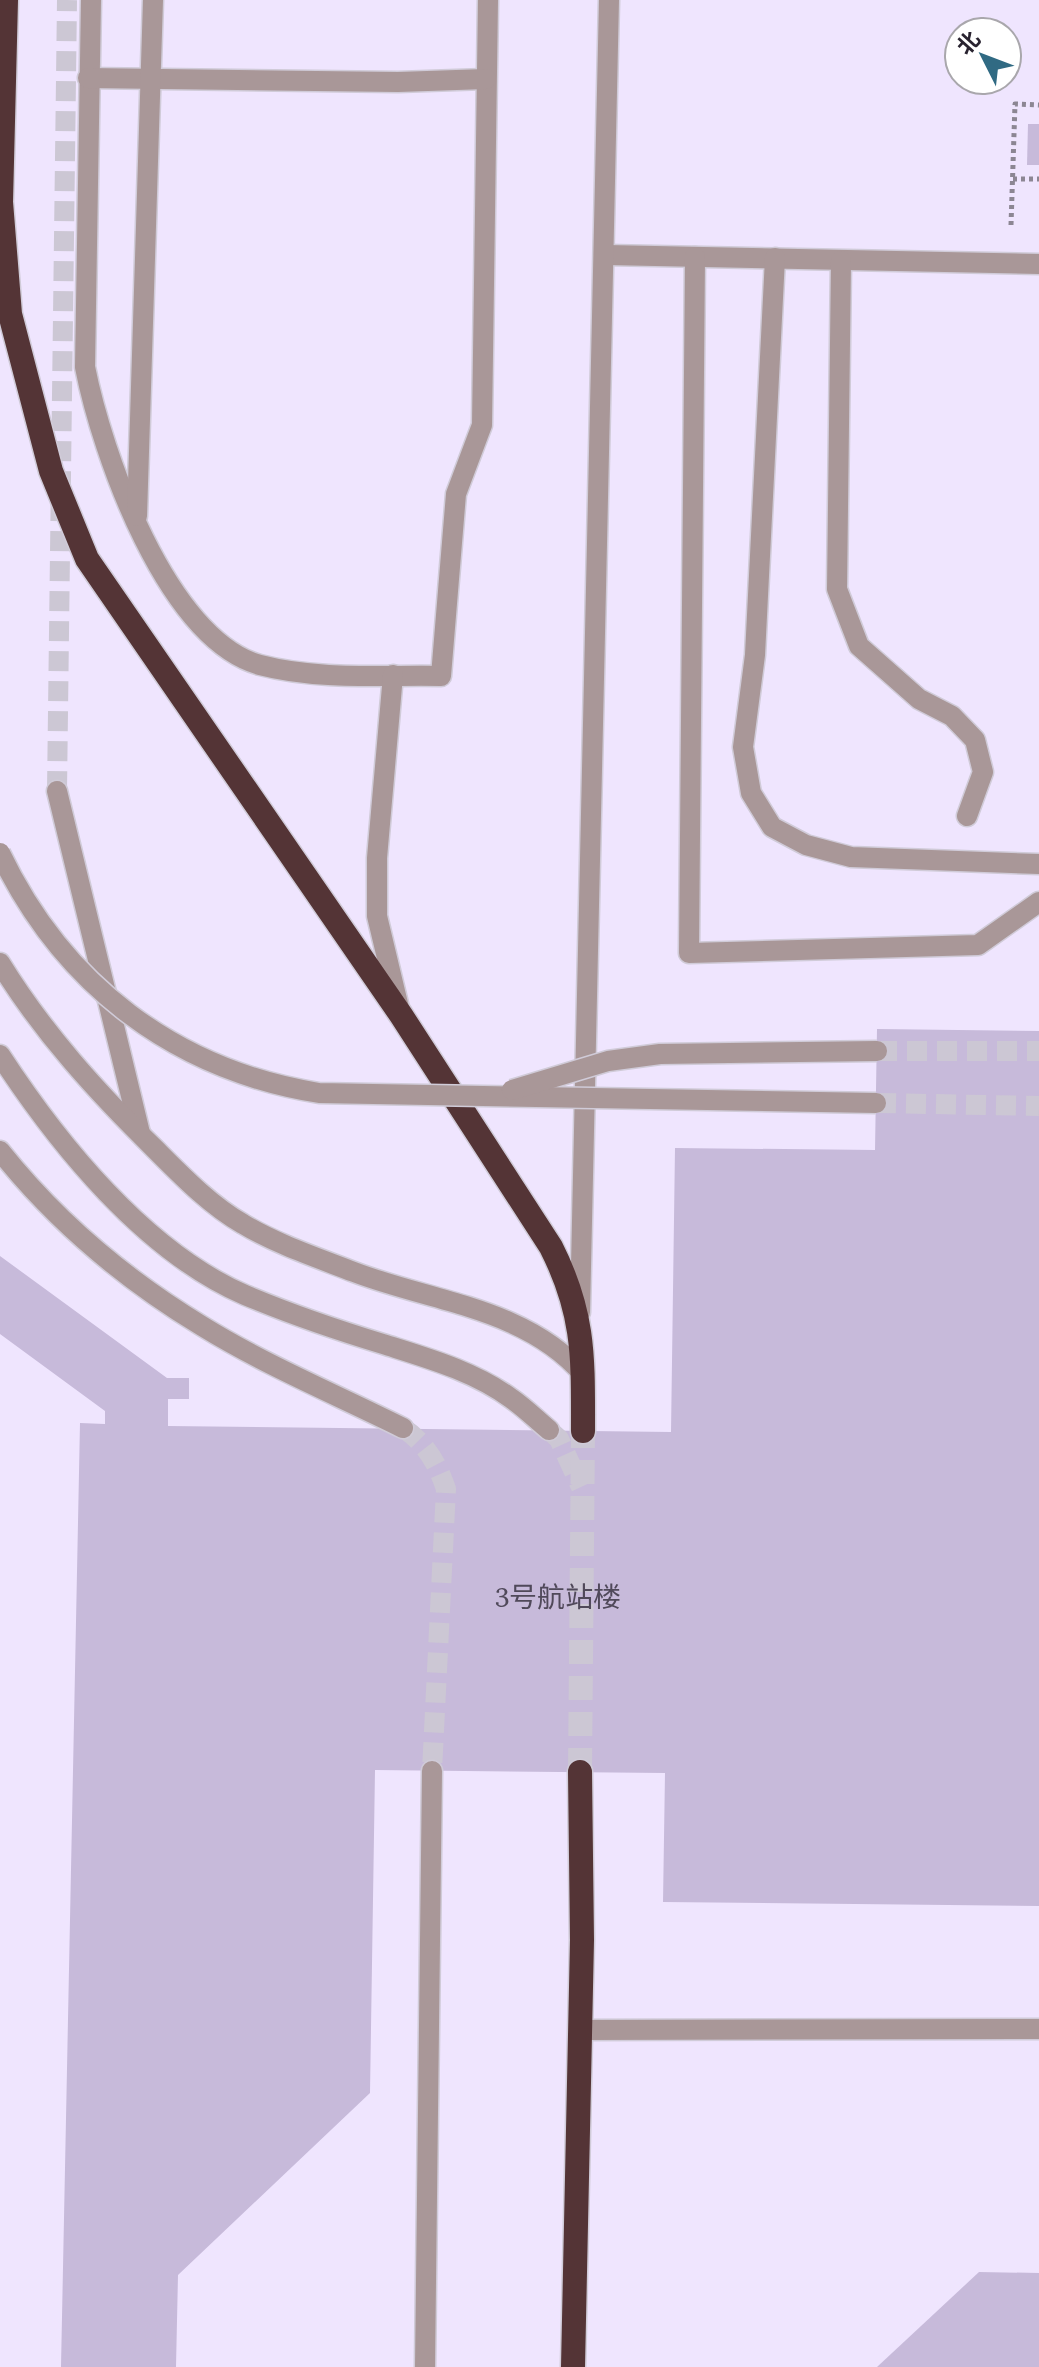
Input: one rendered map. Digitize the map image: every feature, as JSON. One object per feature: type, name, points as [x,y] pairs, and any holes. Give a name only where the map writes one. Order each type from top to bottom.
[{"type":"highway","points":[[6,0],[1,202],[10,314],[51,471],[87,559],[401,1015],[551,1247],[568,1282],[580,1321],[583,1431]]},
{"type":"highway","points":[[573,2367],[581,2030],[583,1855],[580,1772]]},
{"type":"street","points":[[91,0],[85,367],[93,410],[137,524],[160,571],[224,649],[258,664],[304,672],[441,676],[456,494],[482,425],[488,0]]},
{"type":"street","points":[[137,524],[153,0]]},
{"type":"street","points":[[580,1321],[607,255],[609,0]]},
{"type":"street","points":[[88,78],[398,82],[486,79]]},
{"type":"street","points":[[607,255],[1039,264]]},
{"type":"street","points":[[695,257],[689,953],[978,945],[1039,902]]},
{"type":"street","points":[[775,258],[755,655],[743,747],[751,793],[772,827],[806,845],[851,857],[1039,864]]},
{"type":"street","points":[[841,261],[837,589],[859,646],[919,699],[952,716],[975,740],[983,772],[967,816]]},
{"type":"street","points":[[393,675],[377,858],[377,916],[401,1015]]},
{"type":"street","points":[[57,791],[140,1134]]},
{"type":"street","points":[[0,853],[31,909],[77,968],[148,1028],[186,1052],[272,1085],[319,1093],[876,1103]]},
{"type":"street","points":[[0,963],[57,1044],[93,1088],[191,1184],[243,1224],[357,1273],[520,1325],[548,1340],[583,1374]]},
{"type":"street","points":[[493,1096],[608,1061],[660,1054],[877,1051]]},
{"type":"street","points":[[0,1055],[36,1111],[82,1167],[131,1215],[192,1264],[243,1294],[462,1371],[510,1397],[549,1430]]},
{"type":"street","points":[[0,1151],[26,1183],[73,1230],[190,1318],[403,1428]]},
{"type":"street","points":[[425,2367],[432,1771]]},
{"type":"street","points":[[581,2030],[1039,2029]]},
{"type":"path","points":[[1011,225],[1015,104],[1039,105]]},
{"type":"path","points":[[1013,179],[1039,179]]},
{"type":"shaded area","points":[[0,0],[1039,0],[1039,2367],[0,2367]]},
{"type":"building","points":[[1028,124],[1039,124],[1039,165],[1027,165]]},
{"type":"building","points":[[877,1029],[1039,1031],[1039,1906],[663,1902],[665,1773],[375,1770],[370,2093],[178,2275],[176,2367],[61,2367],[80,1423],[105,1424],[105,1411],[0,1334],[0,1256],[167,1378],[189,1378],[189,1399],[168,1399],[168,1426],[671,1432],[675,1148],[875,1150]]},
{"type":"building","points":[[979,2272],[1039,2273],[1039,2367],[877,2367]]},
{"type":"tunnel","points":[[57,791],[67,0]]},
{"type":"tunnel","points":[[877,1051],[1039,1051]]},
{"type":"tunnel","points":[[876,1103],[1039,1106]]},
{"type":"tunnel","points":[[403,1428],[430,1455],[446,1489],[432,1771]]},
{"type":"tunnel","points":[[549,1430],[559,1439],[581,1487]]},
{"type":"tunnel","points":[[580,1772],[583,1431]]}]
